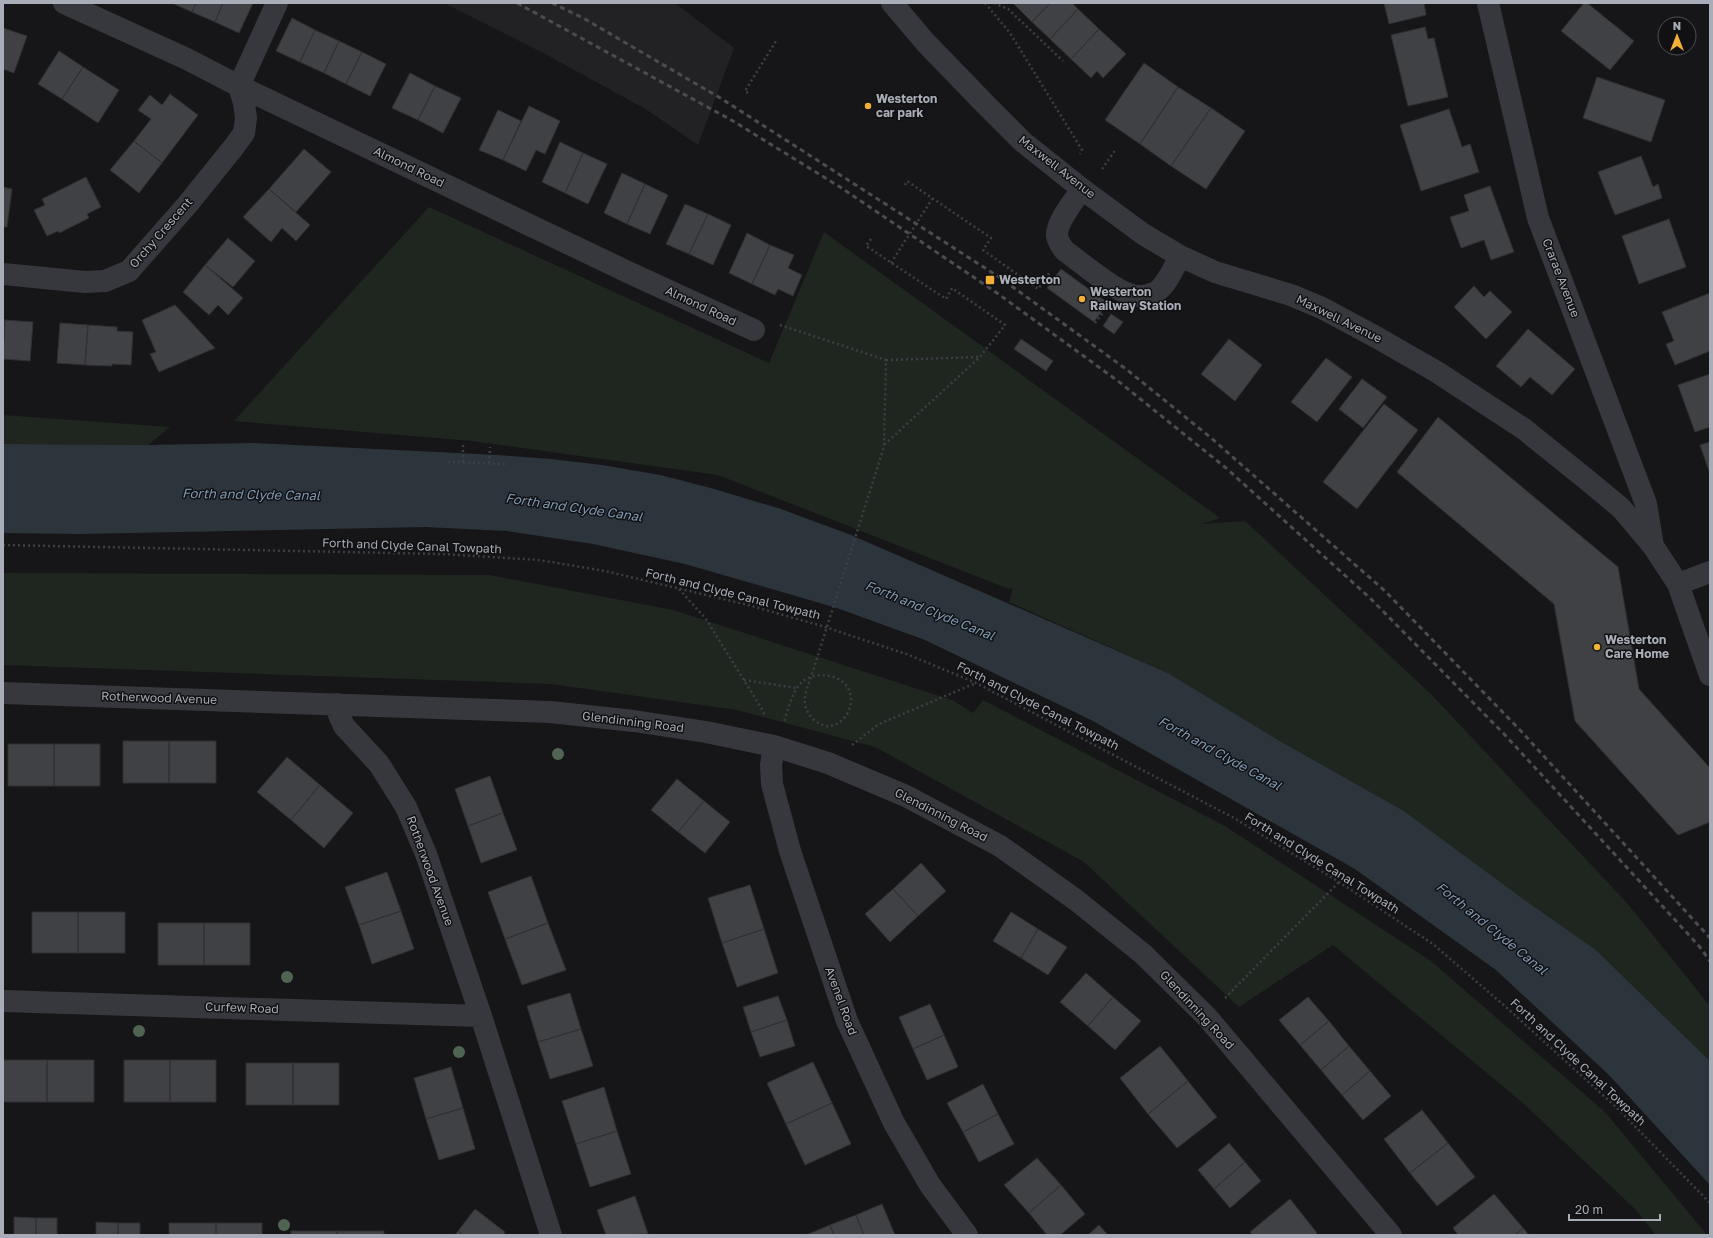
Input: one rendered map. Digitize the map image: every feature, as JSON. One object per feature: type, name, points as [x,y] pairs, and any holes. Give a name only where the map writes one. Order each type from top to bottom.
[{"type":"street","name":"Almond Road","points":[[64,3],[187,59],[239,86],[632,274],[754,330]]},
{"type":"street","points":[[239,86],[277,3]]},
{"type":"street","name":"Maxwell Avenue","points":[[892,3],[926,43],[1023,142],[1143,234],[1180,256],[1215,272],[1290,295],[1322,308],[1437,372],[1524,429],[1586,479],[1621,508],[1653,546],[1678,584],[1710,675]]},
{"type":"street","name":"Crarae Avenue","points":[[1488,3],[1538,218],[1646,504],[1653,546]]},
{"type":"street","name":"Orchy Crescent","points":[[3,274],[98,282],[105,281],[129,271],[187,205],[244,132],[246,118],[244,103],[239,86]]},
{"type":"street","points":[[1075,183],[1058,225],[1057,236],[1060,244],[1064,251],[1119,290],[1132,296],[1143,296],[1156,292],[1164,284],[1180,256]]},
{"type":"street","points":[[1678,584],[1710,572]]},
{"type":"street","name":"Rotherwood Avenue","points":[[3,693],[337,704],[339,715],[344,726],[379,764],[406,807],[426,854],[481,1016],[551,1235]]},
{"type":"street","name":"Glendinning Road","points":[[337,704],[550,712],[699,730],[774,746],[828,763],[906,796],[1000,846],[1076,900],[1143,954],[1207,1017],[1391,1235]]},
{"type":"street","name":"Avenel Road","points":[[774,746],[770,765],[772,784],[790,851],[847,1021],[894,1123],[930,1185],[967,1235]]},
{"type":"street","name":"Curfew Road","points":[[3,1001],[481,1016]]},
{"type":"path","points":[[985,3],[1010,33],[1082,150],[1075,183]]},
{"type":"path","points":[[994,3],[1008,9],[1063,61]]},
{"type":"path","points":[[748,93],[745,91],[776,41]]},
{"type":"path","points":[[1107,162],[1116,149]]},
{"type":"path","points":[[905,185],[907,182],[917,188],[991,238],[983,250],[1038,290],[1064,251]]},
{"type":"path","points":[[891,263],[932,199]]},
{"type":"path","points":[[872,238],[866,246],[946,299],[952,288],[1005,325],[980,357],[884,444]]},
{"type":"path","points":[[754,330],[771,322],[886,360],[980,357]]},
{"type":"path","points":[[774,746],[797,688],[801,683],[810,677],[814,675],[833,677],[841,681],[847,687],[851,700],[849,713],[842,720],[829,726],[817,722],[808,714],[804,705],[805,693],[811,677],[813,670],[883,450],[886,360]]},
{"type":"path","points":[[463,444],[463,462]]},
{"type":"path","points":[[489,463],[490,447]]},
{"type":"path","points":[[448,462],[505,464]]},
{"type":"path","name":"Forth and Clyde Canal Towpath","points":[[3,545],[442,554],[531,560],[605,571],[748,605],[822,626],[909,655],[976,683],[1234,818],[1339,882],[1433,944],[1501,1003],[1617,1108],[1710,1203]]},
{"type":"path","points":[[679,589],[706,619],[764,711],[774,746]]},
{"type":"path","points":[[744,680],[797,688]]},
{"type":"path","points":[[828,763],[879,724],[976,683]]},
{"type":"path","points":[[1207,1017],[1339,882]]},
{"type":"shaded area","points":[[444,3],[675,3],[734,48],[698,145],[647,110],[547,55]]},
{"type":"shaded area","points":[[429,207],[769,363],[824,232],[1220,518],[1202,524],[1245,521],[1431,694],[1627,903],[1710,1006],[1710,1061],[1596,950],[1522,898],[1404,811],[1278,740],[1168,673],[1009,602],[1013,588],[1009,589],[718,475],[472,441],[234,421]]},
{"type":"shaded area","points":[[3,415],[170,427],[148,445],[3,444]]},
{"type":"shaded area","points":[[3,573],[489,575],[673,610],[952,700],[973,713],[983,700],[1225,826],[1431,961],[1606,1113],[1707,1235],[1656,1235],[1636,1210],[1523,1103],[1333,945],[1239,1007],[1084,862],[875,747],[737,710],[551,684],[3,665]]},
{"type":"water","name":"Forth and Clyde Canal","points":[[252,443],[551,459],[602,465],[660,475],[711,488],[781,509],[851,535],[1168,673],[1278,740],[1404,811],[1522,898],[1596,950],[1710,1061],[1710,1185],[1609,1075],[1496,970],[1355,869],[1091,720],[925,640],[837,608],[685,564],[593,544],[507,531],[425,527],[79,534],[3,533],[3,444],[148,445]]},
{"type":"building","points":[[172,3],[196,3],[192,12]]},
{"type":"building","points":[[196,3],[223,3],[215,22],[192,12]]},
{"type":"building","points":[[223,3],[253,3],[239,33],[215,22]]},
{"type":"building","points":[[1013,3],[1050,3],[1032,22]]},
{"type":"building","points":[[1050,3],[1072,3],[1078,9],[1050,39],[1032,22]]},
{"type":"building","points":[[1384,3],[1424,3],[1426,15],[1389,24]]},
{"type":"building","points":[[1584,3],[1587,3],[1634,41],[1610,70],[1561,31]]},
{"type":"building","points":[[1078,9],[1099,29],[1071,59],[1050,39]]},
{"type":"building","points":[[292,18],[315,30],[300,62],[276,51]]},
{"type":"building","points":[[1425,27],[1428,39],[1434,38],[1448,97],[1408,106],[1391,35]]},
{"type":"building","points":[[3,28],[27,36],[14,73],[3,69]]},
{"type":"building","points":[[1099,29],[1126,54],[1103,78],[1097,71],[1091,78],[1071,59]]},
{"type":"building","points":[[315,30],[339,41],[324,73],[300,62]]},
{"type":"building","points":[[339,41],[362,52],[346,84],[324,73]]},
{"type":"building","points":[[59,51],[83,67],[62,99],[38,84]]},
{"type":"building","points":[[362,52],[386,64],[370,96],[346,84]]},
{"type":"building","points":[[1144,63],[1178,87],[1140,144],[1105,120]]},
{"type":"building","points":[[83,67],[119,90],[98,123],[62,99]]},
{"type":"building","points":[[410,73],[435,86],[418,120],[392,108]]},
{"type":"building","points":[[1597,77],[1665,100],[1651,142],[1583,118]]},
{"type":"building","points":[[435,86],[461,98],[443,133],[418,120]]},
{"type":"building","points":[[1178,87],[1211,108],[1171,166],[1140,144]]},
{"type":"building","points":[[170,94],[198,115],[162,163],[134,141],[151,119],[138,110],[150,95],[162,105]]},
{"type":"building","points":[[529,106],[560,121],[545,154],[536,150],[526,171],[503,160]]},
{"type":"building","points":[[1211,108],[1245,131],[1206,189],[1171,166]]},
{"type":"building","points":[[1449,109],[1462,147],[1470,144],[1479,172],[1421,191],[1400,125]]},
{"type":"building","points":[[498,110],[521,121],[503,160],[479,150]]},
{"type":"building","points":[[134,141],[162,163],[139,193],[110,170]]},
{"type":"building","points":[[560,142],[583,153],[565,193],[542,182]]},
{"type":"building","points":[[304,149],[331,172],[296,212],[269,189]]},
{"type":"building","points":[[583,153],[607,164],[588,204],[565,193]]},
{"type":"building","points":[[1641,156],[1653,187],[1658,184],[1662,198],[1615,215],[1598,172]]},
{"type":"building","points":[[622,173],[645,184],[627,224],[604,213]]},
{"type":"building","points":[[86,177],[101,207],[87,214],[89,218],[59,233],[58,231],[47,236],[34,210],[45,205],[42,199]]},
{"type":"building","points":[[645,184],[668,195],[650,234],[627,224]]},
{"type":"building","points":[[1490,186],[1514,252],[1491,260],[1484,240],[1461,248],[1450,217],[1469,211],[1464,195]]},
{"type":"building","points":[[3,187],[12,189],[7,227],[3,227]]},
{"type":"building","points":[[269,189],[310,225],[296,241],[282,228],[271,242],[243,217]]},
{"type":"building","points":[[685,204],[708,214],[689,254],[666,244]]},
{"type":"building","points":[[708,214],[731,225],[713,265],[689,254]]},
{"type":"building","points":[[1669,219],[1686,267],[1639,284],[1622,236]]},
{"type":"building","points":[[747,233],[770,245],[752,284],[729,273]]},
{"type":"building","points":[[228,238],[255,261],[233,287],[205,265]]},
{"type":"building","points":[[770,245],[794,255],[788,268],[802,275],[793,296],[778,289],[775,295],[752,284]]},
{"type":"building","points":[[205,265],[243,298],[228,315],[218,305],[209,315],[183,292]]},
{"type":"building","name":"Westerton Railway Station","points":[[1061,269],[1108,303],[1094,322],[1047,288]]},
{"type":"building","points":[[1474,286],[1484,297],[1490,291],[1512,312],[1486,339],[1454,307]]},
{"type":"building","points":[[1710,293],[1710,351],[1675,365],[1666,344],[1674,341],[1662,312]]},
{"type":"building","points":[[175,305],[215,348],[159,372],[150,354],[156,352],[142,320]]},
{"type":"building","points":[[1111,314],[1123,322],[1114,334],[1103,326]]},
{"type":"building","points":[[3,320],[5,320],[3,349]]},
{"type":"building","points":[[5,320],[33,322],[30,361],[3,359]]},
{"type":"building","points":[[60,323],[88,325],[85,365],[57,363]]},
{"type":"building","points":[[88,325],[117,327],[117,331],[133,332],[131,365],[85,365]]},
{"type":"building","points":[[1528,329],[1575,369],[1552,395],[1530,377],[1521,387],[1496,366]]},
{"type":"building","points":[[1021,339],[1053,361],[1046,371],[1014,349]]},
{"type":"building","points":[[1229,339],[1262,365],[1235,401],[1201,374]]},
{"type":"building","points":[[1326,358],[1352,377],[1317,422],[1291,402]]},
{"type":"building","points":[[1710,374],[1710,427],[1695,432],[1678,385]]},
{"type":"building","points":[[1362,379],[1387,397],[1363,428],[1339,409]]},
{"type":"building","points":[[1384,404],[1418,430],[1357,509],[1323,482]]},
{"type":"building","name":"Westerton Care Home","points":[[1438,417],[1618,567],[1639,689],[1710,768],[1710,822],[1678,835],[1575,721],[1554,604],[1397,472]]},
{"type":"building","points":[[1710,442],[1710,474],[1700,445]]},
{"type":"building","points":[[123,741],[169,741],[169,783],[123,783]]},
{"type":"building","points":[[169,741],[216,741],[216,783],[169,783]]},
{"type":"building","points":[[8,744],[54,744],[54,786],[8,786]]},
{"type":"building","points":[[54,744],[100,744],[100,786],[54,786]]},
{"type":"building","points":[[287,757],[320,785],[291,820],[257,792]]},
{"type":"building","points":[[490,776],[503,813],[468,826],[455,789]]},
{"type":"building","points":[[677,779],[704,801],[678,832],[651,810]]},
{"type":"building","points":[[320,785],[353,813],[324,848],[291,820]]},
{"type":"building","points":[[704,801],[730,822],[705,853],[678,832]]},
{"type":"building","points":[[503,813],[517,850],[481,863],[468,826]]},
{"type":"building","points":[[921,863],[946,891],[918,916],[893,889]]},
{"type":"building","points":[[387,872],[401,911],[359,925],[345,887]]},
{"type":"building","points":[[531,876],[548,923],[505,939],[488,892]]},
{"type":"building","points":[[750,885],[764,929],[722,943],[708,898]]},
{"type":"building","points":[[893,889],[918,916],[890,942],[865,914]]},
{"type":"building","points":[[401,911],[414,949],[372,964],[359,925]]},
{"type":"building","points":[[32,912],[78,912],[78,953],[32,953]]},
{"type":"building","points":[[78,912],[125,912],[125,953],[78,953]]},
{"type":"building","points":[[1011,912],[1038,929],[1021,958],[993,941]]},
{"type":"building","points":[[158,923],[204,923],[204,965],[158,965]]},
{"type":"building","points":[[204,923],[250,923],[250,965],[204,965]]},
{"type":"building","points":[[548,923],[566,970],[522,985],[505,939]]},
{"type":"building","points":[[764,929],[778,973],[737,987],[722,943]]},
{"type":"building","points":[[1038,929],[1067,947],[1048,975],[1021,958]]},
{"type":"building","points":[[1086,973],[1113,997],[1088,1026],[1060,1002]]},
{"type":"building","points":[[570,993],[581,1029],[538,1042],[527,1006]]},
{"type":"building","points":[[778,996],[787,1020],[751,1032],[743,1007]]},
{"type":"building","points":[[1113,997],[1141,1021],[1115,1050],[1088,1026]]},
{"type":"building","points":[[1308,997],[1329,1021],[1300,1045],[1279,1020]]},
{"type":"building","points":[[930,1004],[944,1035],[913,1049],[899,1017]]},
{"type":"building","points":[[787,1020],[795,1046],[760,1057],[751,1032]]},
{"type":"building","points":[[1329,1021],[1349,1046],[1321,1070],[1300,1045]]},
{"type":"building","points":[[581,1029],[593,1066],[550,1079],[538,1042]]},
{"type":"building","points":[[944,1035],[958,1067],[927,1080],[913,1049]]},
{"type":"building","points":[[1160,1046],[1188,1081],[1148,1114],[1120,1078]]},
{"type":"building","points":[[1349,1046],[1370,1071],[1342,1095],[1321,1070]]},
{"type":"building","points":[[3,1060],[47,1060],[47,1102],[3,1102]]},
{"type":"building","points":[[47,1060],[94,1060],[94,1102],[47,1102]]},
{"type":"building","points":[[124,1060],[170,1060],[170,1102],[124,1102]]},
{"type":"building","points":[[170,1060],[216,1060],[216,1102],[170,1102]]},
{"type":"building","points":[[813,1062],[832,1103],[786,1124],[767,1083]]},
{"type":"building","points":[[246,1063],[293,1063],[293,1105],[246,1105]]},
{"type":"building","points":[[293,1063],[339,1063],[339,1105],[293,1105]]},
{"type":"building","points":[[451,1067],[463,1108],[426,1119],[414,1078]]},
{"type":"building","points":[[1370,1071],[1391,1096],[1363,1120],[1342,1095]]},
{"type":"building","points":[[1188,1081],[1217,1117],[1177,1148],[1148,1114]]},
{"type":"building","points":[[983,1084],[998,1114],[963,1132],[947,1103]]},
{"type":"building","points":[[604,1087],[617,1131],[576,1144],[562,1101]]},
{"type":"building","points":[[832,1103],[851,1144],[805,1165],[786,1124]]},
{"type":"building","points":[[463,1108],[475,1149],[439,1160],[426,1119]]},
{"type":"building","points":[[1422,1110],[1448,1143],[1410,1173],[1384,1139]]},
{"type":"building","points":[[998,1114],[1014,1144],[979,1162],[963,1132]]},
{"type":"building","points":[[617,1131],[631,1174],[590,1187],[576,1144]]},
{"type":"building","points":[[1229,1143],[1245,1162],[1214,1189],[1198,1170]]},
{"type":"building","points":[[1448,1143],[1475,1177],[1437,1206],[1410,1173]]},
{"type":"building","points":[[1037,1158],[1061,1185],[1029,1213],[1004,1185]]},
{"type":"building","points":[[1245,1162],[1261,1181],[1230,1208],[1214,1189]]},
{"type":"building","points":[[1061,1185],[1085,1214],[1060,1235],[1047,1235],[1029,1213]]},
{"type":"building","points":[[1494,1194],[1523,1228],[1515,1235],[1458,1235],[1453,1228]]},
{"type":"building","points":[[635,1196],[648,1234],[606,1235],[597,1210]]},
{"type":"building","points":[[1290,1199],[1317,1233],[1315,1235],[1253,1235],[1250,1232]]},
{"type":"building","points":[[882,1204],[895,1235],[864,1235],[856,1215]]},
{"type":"building","points":[[475,1209],[505,1232],[503,1235],[463,1235],[458,1231]]},
{"type":"building","points":[[856,1215],[864,1235],[834,1235],[830,1225]]},
{"type":"building","points":[[14,1217],[36,1218],[36,1235],[14,1235]]},
{"type":"building","points":[[36,1218],[57,1218],[57,1235],[36,1235]]},
{"type":"building","points":[[96,1222],[118,1223],[118,1235],[96,1235]]},
{"type":"building","points":[[118,1223],[140,1223],[140,1235],[118,1235]]},
{"type":"building","points":[[169,1223],[216,1223],[216,1235],[169,1235]]},
{"type":"building","points":[[216,1223],[262,1223],[262,1235],[216,1235]]},
{"type":"building","points":[[830,1225],[834,1235],[806,1235]]},
{"type":"building","points":[[1099,1225],[1108,1235],[1088,1235]]},
{"type":"building","points":[[1523,1228],[1529,1235],[1515,1235]]},
{"type":"building","points":[[291,1231],[337,1231],[337,1235],[291,1235]]},
{"type":"building","points":[[337,1231],[384,1231],[384,1235],[337,1235]]},
{"type":"building","points":[[458,1231],[463,1235],[455,1235]]},
{"type":"railway","points":[[517,3],[733,121],[840,187],[997,293],[1118,381],[1226,468],[1370,598],[1505,735],[1699,946],[1710,961]]},
{"type":"railway","points":[[552,3],[583,18],[722,99],[999,277],[1126,369],[1210,437],[1385,591],[1520,730],[1710,938]]},
{"type":"place","name":"Westerton car park","points":[[868,106]]},
{"type":"place","name":"Westerton","points":[[990,280]]},
{"type":"place","name":"Westerton Railway Station","points":[[1082,299]]},
{"type":"place","name":"Westerton Care Home","points":[[1597,647]]}]
